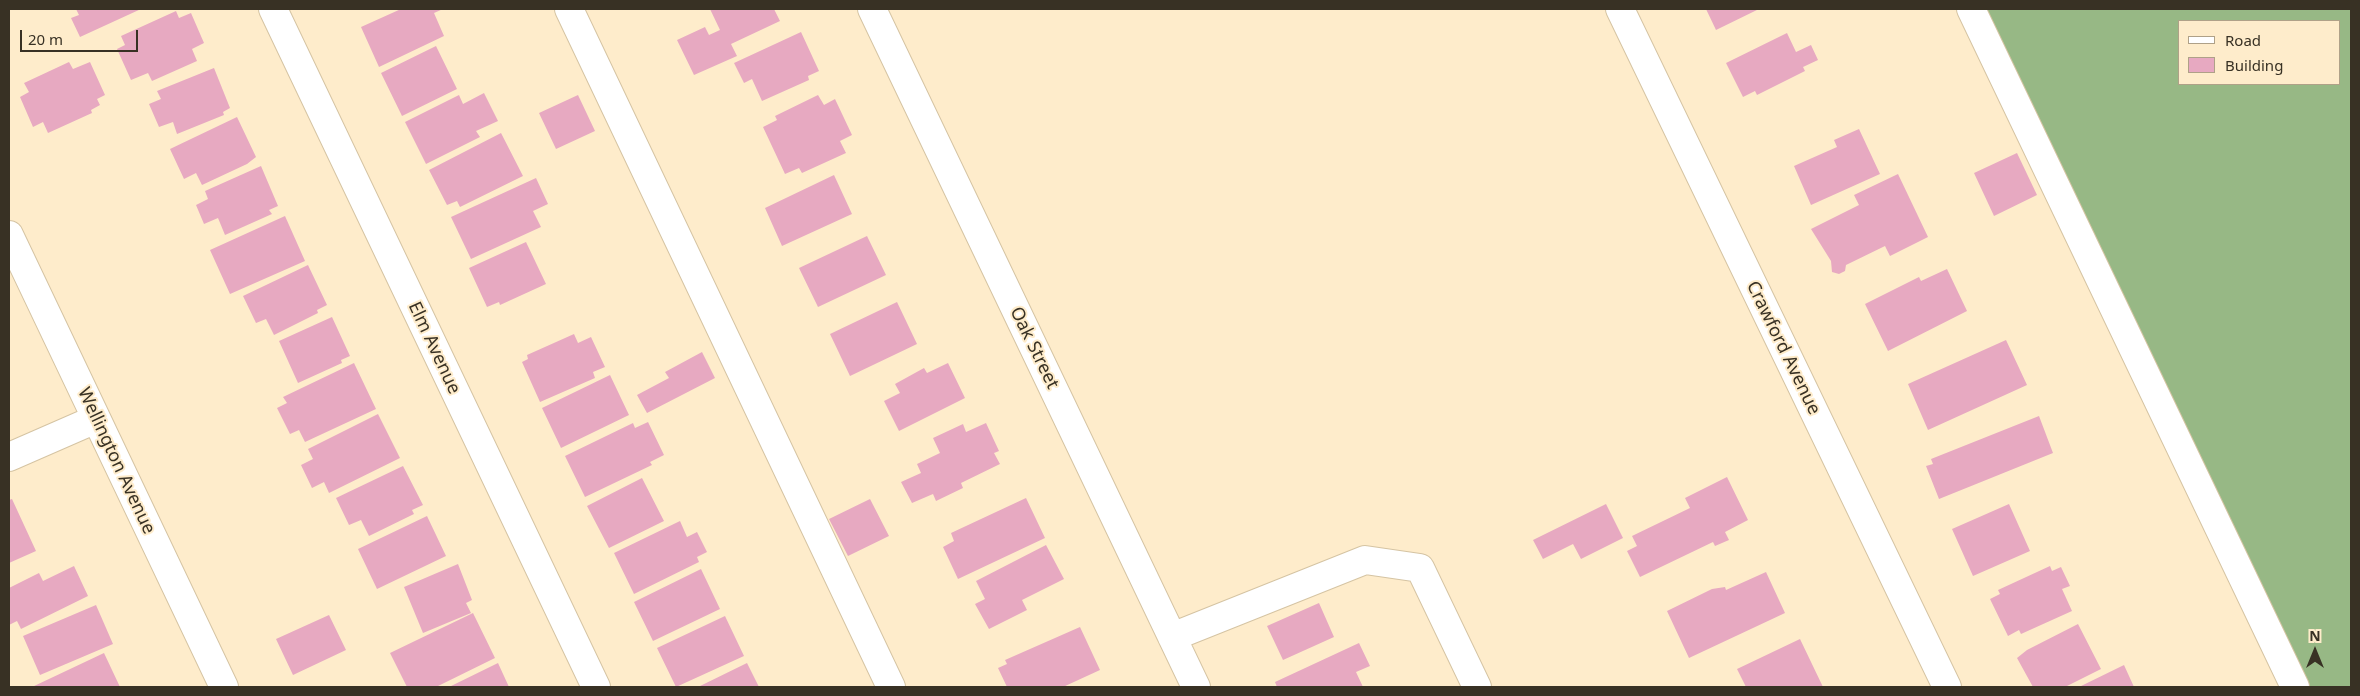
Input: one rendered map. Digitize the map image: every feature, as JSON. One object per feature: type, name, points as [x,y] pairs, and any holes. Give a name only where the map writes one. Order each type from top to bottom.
[{"type":"street","name":"Elm Avenue","points":[[273,9],[596,687]]},
{"type":"street","points":[[569,9],[891,687]]},
{"type":"street","name":"Oak Street","points":[[872,9],[1196,687]]},
{"type":"street","name":"Crawford Avenue","points":[[1620,9],[1947,687]]},
{"type":"street","points":[[1971,9],[2295,687]]},
{"type":"street","name":"Wellington Avenue","points":[[9,235],[224,687]]},
{"type":"street","points":[[9,457],[96,419]]},
{"type":"street","points":[[1172,637],[1365,560],[1420,568],[1477,687]]},
{"type":"green space","points":[[1984,9],[2351,9],[2351,687],[2306,687]]},
{"type":"building","points":[[76,9],[141,9],[80,37],[71,18],[79,15]]},
{"type":"building","points":[[401,9],[443,9],[434,13],[444,36],[379,67],[361,27]]},
{"type":"building","points":[[710,9],[774,9],[780,21],[731,44],[737,56],[694,75],[677,40],[705,27],[709,35],[720,30]]},
{"type":"building","points":[[1706,9],[1759,9],[1716,30]]},
{"type":"building","points":[[176,11],[179,18],[191,13],[204,43],[192,49],[197,61],[152,81],[148,73],[131,80],[117,49],[125,45],[121,36]]},
{"type":"building","points":[[801,32],[819,71],[808,76],[809,80],[762,101],[752,79],[744,83],[734,63]]},
{"type":"building","points":[[1787,33],[1796,52],[1811,45],[1818,60],[1803,67],[1805,71],[1757,95],[1755,91],[1743,97],[1726,63]]},
{"type":"building","points":[[436,46],[457,89],[402,116],[381,73]]},
{"type":"building","points":[[69,62],[73,69],[90,62],[105,95],[97,99],[100,105],[91,110],[92,113],[48,133],[43,122],[33,127],[20,97],[29,92],[24,83]]},
{"type":"building","points":[[214,68],[230,108],[223,112],[224,115],[177,134],[173,122],[159,127],[149,104],[161,99],[157,91]]},
{"type":"building","points":[[484,93],[498,121],[476,131],[480,137],[426,164],[405,122],[459,95],[463,104]]},
{"type":"building","points":[[578,95],[595,131],[556,149],[539,113]]},
{"type":"building","points":[[818,95],[824,105],[835,99],[852,135],[840,141],[846,153],[802,173],[799,168],[785,174],[763,127],[777,120],[775,116]]},
{"type":"building","points":[[237,117],[256,157],[247,164],[202,185],[196,173],[184,179],[170,149]]},
{"type":"building","points":[[1859,129],[1880,174],[1811,205],[1794,166],[1837,147],[1834,140]]},
{"type":"building","points":[[501,133],[523,176],[460,207],[457,201],[447,205],[429,170]]},
{"type":"building","points":[[2017,153],[2037,195],[1994,216],[1974,173]]},
{"type":"building","points":[[261,166],[278,206],[269,210],[272,214],[225,235],[218,218],[204,224],[196,205],[208,199],[205,191]]},
{"type":"building","points":[[1898,174],[1928,237],[1890,256],[1885,246],[1846,265],[1845,271],[1839,274],[1832,272],[1831,261],[1811,229],[1859,205],[1854,195]]},
{"type":"building","points":[[834,175],[852,214],[782,246],[765,208]]},
{"type":"building","points":[[536,178],[548,204],[533,211],[541,227],[471,259],[451,217]]},
{"type":"building","points":[[285,216],[305,261],[230,294],[210,250]]},
{"type":"building","points":[[867,236],[886,275],[818,307],[799,268]]},
{"type":"building","points":[[526,242],[546,284],[500,305],[499,302],[487,307],[469,268]]},
{"type":"building","points":[[308,265],[327,305],[317,310],[318,313],[274,335],[266,319],[256,323],[243,296]]},
{"type":"building","points":[[1947,269],[1967,311],[1888,351],[1865,304],[1919,277],[1921,281]]},
{"type":"building","points":[[897,302],[917,344],[850,376],[830,334]]},
{"type":"building","points":[[332,317],[350,356],[341,360],[342,363],[298,383],[279,341]]},
{"type":"building","points":[[574,334],[578,343],[591,337],[605,367],[593,372],[595,378],[540,402],[522,362],[528,359],[527,355]]},
{"type":"building","points":[[2006,340],[2027,385],[1928,430],[1908,384]]},
{"type":"building","points":[[702,352],[715,378],[647,413],[637,395],[669,378],[665,372]]},
{"type":"building","points":[[354,363],[376,409],[305,442],[299,430],[290,434],[277,408],[287,403],[283,397]]},
{"type":"building","points":[[948,363],[965,398],[899,431],[884,401],[900,393],[895,384],[924,368],[927,373]]},
{"type":"building","points":[[610,375],[629,415],[561,448],[542,408]]},
{"type":"building","points":[[378,414],[400,458],[329,493],[324,482],[312,488],[301,465],[313,459],[308,449]]},
{"type":"building","points":[[2039,416],[2053,453],[1939,499],[1926,466],[1933,464],[1931,459]]},
{"type":"building","points":[[648,422],[664,455],[650,462],[652,465],[585,497],[565,456],[633,423],[635,428]]},
{"type":"building","points":[[986,423],[999,451],[994,453],[1000,464],[961,483],[963,488],[936,501],[933,494],[912,503],[901,482],[921,473],[917,464],[940,453],[933,438],[963,424],[966,432]]},
{"type":"building","points":[[403,466],[423,505],[412,510],[414,514],[369,536],[361,520],[349,525],[336,498]]},
{"type":"building","points":[[1727,477],[1748,520],[1725,532],[1729,540],[1715,546],[1713,542],[1640,577],[1627,551],[1637,546],[1632,536],[1690,508],[1685,498]]},
{"type":"building","points":[[642,478],[664,521],[609,548],[587,506]]},
{"type":"building","points":[[1026,498],[1045,538],[958,579],[943,547],[954,541],[951,533]]},
{"type":"building","points":[[12,499],[36,551],[9,563],[9,500]]},
{"type":"building","points":[[870,499],[889,536],[848,556],[829,519]]},
{"type":"building","points":[[1606,504],[1623,538],[1581,559],[1573,544],[1543,559],[1533,540]]},
{"type":"building","points":[[2009,504],[2030,551],[1973,576],[1952,529]]},
{"type":"building","points":[[427,516],[446,556],[377,589],[358,549]]},
{"type":"building","points":[[680,521],[687,537],[697,532],[707,552],[697,557],[699,562],[634,594],[614,553]]},
{"type":"building","points":[[1046,545],[1064,579],[1022,600],[1027,610],[989,629],[975,604],[985,599],[976,581]]},
{"type":"building","points":[[458,564],[472,600],[466,603],[471,613],[423,633],[404,587]]},
{"type":"building","points":[[74,566],[88,596],[21,629],[17,621],[9,625],[9,588],[39,573],[43,581]]},
{"type":"building","points":[[2050,566],[2052,571],[2061,567],[2070,586],[2062,589],[2072,611],[2021,634],[2019,630],[2008,636],[1990,599],[2000,594],[1998,590]]},
{"type":"building","points":[[701,569],[720,609],[653,641],[634,602]]},
{"type":"building","points":[[1766,572],[1785,613],[1689,658],[1667,611],[1712,589],[1725,587],[1726,590]]},
{"type":"building","points":[[1319,603],[1334,637],[1283,660],[1267,626]]},
{"type":"building","points":[[96,605],[113,644],[40,675],[23,636]]},
{"type":"building","points":[[473,613],[495,658],[436,687],[407,687],[390,653]]},
{"type":"building","points":[[329,615],[346,650],[293,675],[276,639]]},
{"type":"building","points":[[725,616],[744,656],[676,687],[657,648]]},
{"type":"building","points":[[2078,624],[2101,669],[2065,687],[2033,687],[2017,658],[2027,650]]},
{"type":"building","points":[[1080,627],[1100,670],[1063,687],[1007,687],[998,668],[1007,664],[1005,660]]},
{"type":"building","points":[[1800,639],[1823,687],[1746,687],[1737,669]]},
{"type":"building","points":[[1359,643],[1370,666],[1356,672],[1363,687],[1277,687],[1275,682]]},
{"type":"building","points":[[104,653],[120,687],[32,687]]},
{"type":"building","points":[[498,663],[509,687],[449,687]]},
{"type":"building","points":[[747,663],[759,687],[698,687]]},
{"type":"building","points":[[2124,665],[2134,687],[2079,687]]}]
